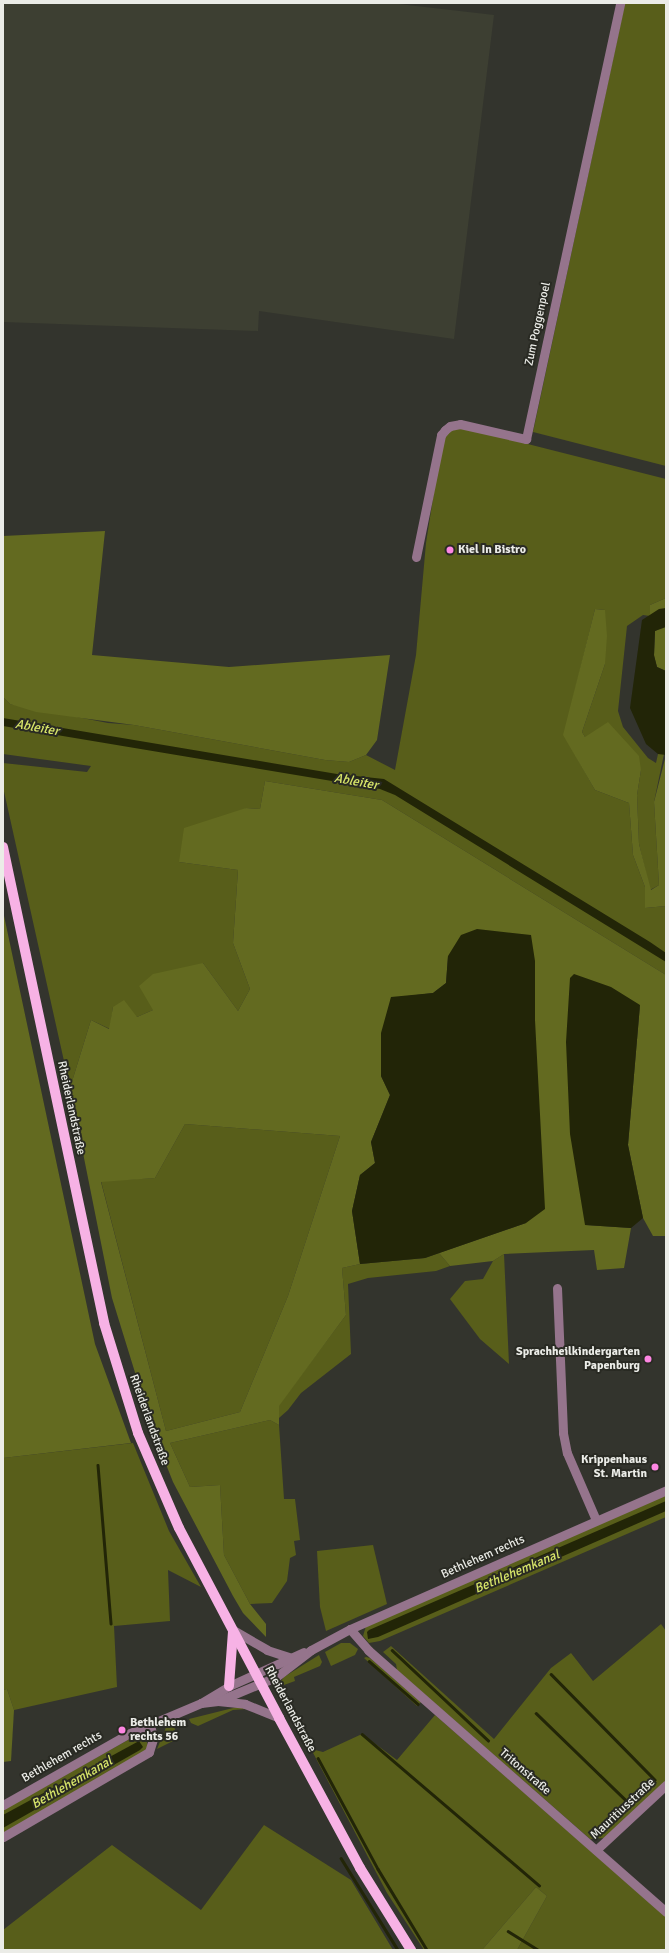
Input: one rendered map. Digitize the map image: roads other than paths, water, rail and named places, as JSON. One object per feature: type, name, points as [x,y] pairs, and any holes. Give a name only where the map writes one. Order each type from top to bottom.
[{"type":"main road","name":"Rheiderlandstraße","points":[[3,847],[104,1323],[118,1374],[161,1488],[233,1630],[360,1868],[411,1950]]},
{"type":"main road","points":[[229,1686],[233,1630]]},
{"type":"street","name":"Zum Poggenpoel","points":[[416,557],[441,436],[445,430],[450,426],[460,424],[526,439],[620,3]]},
{"type":"street","points":[[557,1288],[562,1433],[567,1453],[596,1520]]},
{"type":"street","name":"Bethlehem rechts","points":[[218,1701],[276,1678],[311,1650],[350,1629],[666,1490]]},
{"type":"street","name":"Tritonstraße","points":[[350,1629],[368,1650],[666,1912]]},
{"type":"street","points":[[233,1630],[267,1650],[289,1657]]},
{"type":"street","name":"Bethlehem rechts","points":[[3,1805],[116,1740],[201,1703],[229,1686],[289,1657],[311,1650]]},
{"type":"street","name":"Bethlehem rechts","points":[[201,1703],[218,1701],[245,1704],[279,1718]]},
{"type":"street","points":[[3,1837],[149,1752],[153,1739],[150,1724]]},
{"type":"street","name":"Mauritiusstraße","points":[[596,1850],[666,1785]]},
{"type":"water","points":[[666,608],[666,627],[655,631],[654,655],[657,667],[666,671],[666,755],[658,754],[646,744],[630,708],[642,620],[659,609]]},
{"type":"water","name":"Ableiter","points":[[3,718],[337,774],[384,779],[650,942],[666,953],[666,962],[395,795],[380,789],[3,726]]},
{"type":"water","points":[[477,929],[531,935],[535,961],[535,1020],[545,1209],[526,1223],[425,1258],[360,1264],[352,1211],[360,1175],[375,1163],[371,1142],[390,1095],[381,1076],[381,1033],[391,997],[433,993],[446,983],[448,956],[461,935]]},
{"type":"water","points":[[574,974],[611,987],[640,1005],[628,1145],[643,1218],[631,1228],[585,1225],[570,1134],[566,1042],[570,978]]},
{"type":"water","name":"Bethlehemkanal","points":[[666,1501],[666,1511],[378,1637],[368,1639],[367,1632],[369,1630]]},
{"type":"water","name":"Bethlehemkanal","points":[[139,1741],[143,1747],[140,1750],[3,1828],[3,1815]]},
{"type":"waterway","points":[[98,1465],[111,1623]]},
{"type":"waterway","points":[[392,1650],[488,1740]]},
{"type":"waterway","points":[[369,1661],[418,1704]]},
{"type":"waterway","points":[[551,1674],[655,1780]]},
{"type":"waterway","points":[[536,1713],[628,1802]]},
{"type":"waterway","points":[[362,1734],[539,1885]]},
{"type":"waterway","points":[[318,1758],[378,1869],[427,1950]]},
{"type":"waterway","points":[[341,1858],[398,1950]]},
{"type":"waterway","points":[[508,1931],[538,1950]]},
{"type":"place","name":"Kiel In Bistro","points":[[450,550]]},
{"type":"place","name":"Sprachheilkindergarten Papenburg","points":[[648,1359]]},
{"type":"place","name":"Krippenhaus St. Martin","points":[[655,1467]]},
{"type":"place","name":"Bethlehem rechts 56","points":[[122,1730]]}]
